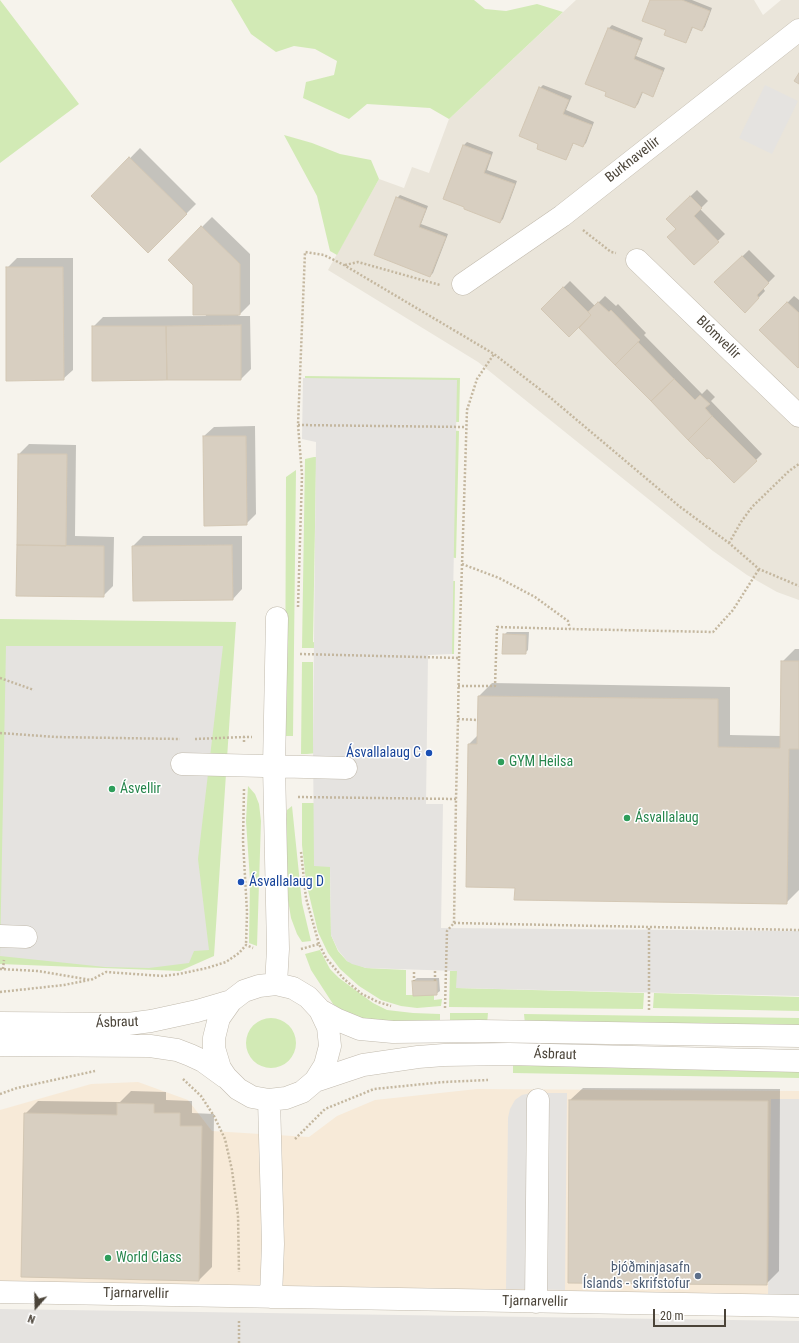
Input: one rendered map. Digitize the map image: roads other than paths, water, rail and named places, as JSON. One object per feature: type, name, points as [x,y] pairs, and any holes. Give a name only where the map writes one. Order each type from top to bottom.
[{"type":"street","name":"Burknavellir","points":[[463,284],[562,216],[799,30]]},
{"type":"street","name":"Blómvellir","points":[[637,260],[799,416]]},
{"type":"street","points":[[276,984],[278,949],[274,766],[288,617]]},
{"type":"street","points":[[182,764],[346,768]]},
{"type":"street","points":[[0,936],[26,937]]},
{"type":"street","points":[[276,984],[293,988],[308,997],[320,1010],[328,1027],[330,1046],[325,1065],[315,1081],[302,1092],[286,1098],[268,1100],[252,1096],[238,1089],[226,1077],[216,1058],[214,1038],[219,1018],[231,1001],[244,991],[259,986],[276,984]]},
{"type":"street","name":"Ásbraut","points":[[0,1023],[128,1024],[151,1021],[197,1011],[231,1001]]},
{"type":"street","name":"Ásbraut","points":[[320,1010],[338,1020],[360,1028],[393,1032],[479,1031],[799,1036]]},
{"type":"street","name":"Ásbraut","points":[[0,1046],[150,1046],[176,1050],[190,1055],[203,1061],[226,1077]]},
{"type":"street","name":"Ásbraut","points":[[315,1081],[363,1065],[418,1057],[444,1055],[509,1054],[799,1061]]},
{"type":"street","points":[[268,1100],[273,1244],[271,1297]]},
{"type":"street","points":[[536,1302],[538,1100]]},
{"type":"street","name":"Tjarnarvellir","points":[[0,1292],[799,1306]]},
{"type":"place","name":"Ásvallalaug C","points":[[429,753]]},
{"type":"place","name":"GYM Heilsa","points":[[501,762]]},
{"type":"place","name":"Ásvellir","points":[[112,789]]},
{"type":"place","name":"Ásvallalaug","points":[[627,818]]},
{"type":"place","name":"Ásvallalaug D","points":[[241,882]]},
{"type":"place","name":"World Class","points":[[108,1258]]},
{"type":"place","name":"Þjóðminjasafn Íslands - skrifstofur","points":[[698,1276]]}]
